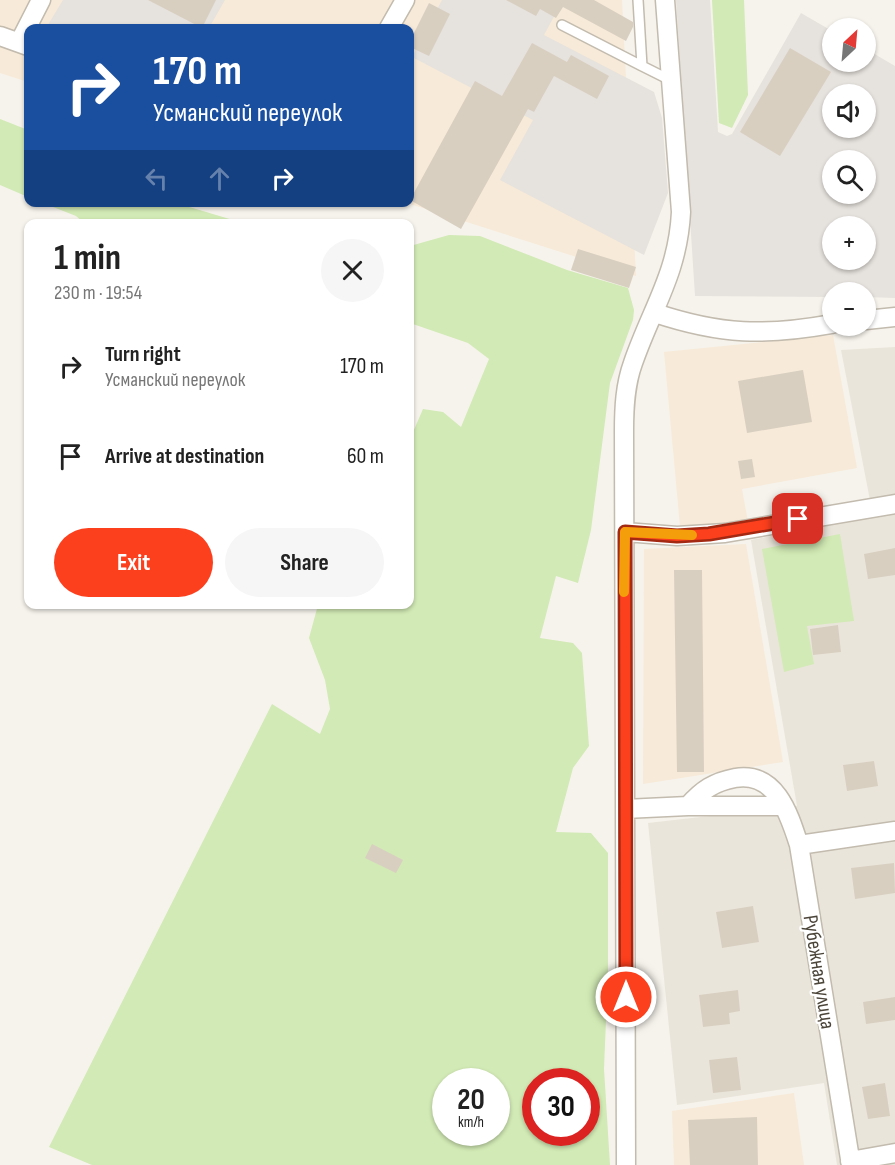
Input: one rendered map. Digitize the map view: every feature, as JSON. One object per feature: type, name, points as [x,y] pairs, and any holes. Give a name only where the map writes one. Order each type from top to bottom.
[{"type":"street","points":[[32,24],[41,0]]},
{"type":"street","points":[[391,24],[405,0]]},
{"type":"street","points":[[626,1165],[625,402],[632,365],[674,264],[680,232],[681,212],[665,0]]},
{"type":"street","points":[[0,36],[24,44]]},
{"type":"street","points":[[655,313],[684,323],[754,334],[822,326]]},
{"type":"street","points":[[876,319],[895,317]]},
{"type":"street","points":[[625,532],[677,536],[725,533],[895,504]]},
{"type":"street","name":"Рубежная улица","points":[[688,806],[704,789],[729,779],[750,777],[769,786],[784,806],[799,845],[850,1163]]},
{"type":"street","points":[[625,809],[688,806],[784,806]]},
{"type":"street","points":[[799,845],[895,831]]},
{"type":"street","points":[[850,1163],[895,1153]]},
{"type":"lane","points":[[638,0],[642,66]]},
{"type":"lane","points":[[562,25],[670,80]]},
{"type":"shaded area","points":[[0,0],[622,0],[636,276],[414,205],[414,24],[24,24],[24,81],[0,73]]},
{"type":"shaded area","points":[[63,0],[225,0],[211,24],[48,24]]},
{"type":"shaded area","points":[[442,0],[563,0],[544,35],[654,92],[662,118],[668,193],[644,255],[500,180],[533,120],[414,58],[414,53]]},
{"type":"shaded area","points":[[676,0],[710,0],[718,132],[727,136],[732,134],[801,13],[822,25],[822,72],[876,72],[876,55],[895,66],[895,298],[876,297],[876,282],[822,282],[822,297],[695,296]]},
{"type":"shaded area","points":[[833,336],[857,468],[742,489],[748,522],[729,526],[680,526],[664,352]]},
{"type":"shaded area","points":[[895,347],[895,1165],[837,1165],[824,1083],[677,1105],[648,823],[797,806],[751,540],[873,516],[841,350]]},
{"type":"shaded area","points":[[746,544],[783,762],[643,784],[644,549]]},
{"type":"shaded area","points":[[794,1093],[804,1165],[674,1165],[672,1111]]},
{"type":"green space","points":[[712,0],[744,0],[748,95],[732,128],[719,123]]},
{"type":"green space","points":[[0,119],[24,128],[24,195],[0,185]]},
{"type":"green space","points":[[53,207],[189,207],[230,219],[79,219]]},
{"type":"green space","points":[[449,235],[480,236],[567,270],[628,288],[634,310],[633,320],[610,383],[591,530],[578,583],[556,576],[540,638],[573,643],[582,653],[589,746],[573,768],[556,832],[591,833],[608,853],[608,971],[604,1069],[610,1165],[92,1165],[49,1147],[272,704],[320,734],[330,709],[325,680],[309,638],[317,609],[414,609],[414,430],[423,409],[443,412],[461,427],[489,359],[468,343],[414,324],[414,245]]},
{"type":"green space","points":[[840,534],[854,621],[807,626],[814,664],[784,672],[762,549]]},
{"type":"building","points":[[148,0],[216,0],[204,24],[194,24]]},
{"type":"building","points":[[506,0],[594,0],[633,22],[633,27],[626,41],[563,7],[556,18],[540,9],[536,16]]},
{"type":"building","points":[[429,3],[450,14],[429,56],[414,49],[414,33]]},
{"type":"building","points":[[532,43],[567,62],[571,55],[609,76],[597,99],[554,76],[534,112],[528,109],[461,229],[414,202],[414,193],[475,81],[502,96]]},
{"type":"building","points":[[790,48],[822,67],[822,72],[831,72],[780,156],[740,132]]},
{"type":"building","points":[[578,249],[636,267],[629,288],[571,270]]},
{"type":"building","points":[[803,370],[812,422],[747,433],[738,381]]},
{"type":"building","points":[[752,459],[755,477],[741,479],[738,461]]},
{"type":"building","points":[[895,548],[895,575],[868,579],[864,554]]},
{"type":"building","points":[[674,570],[702,570],[704,772],[677,772]]},
{"type":"building","points":[[838,625],[841,652],[813,655],[810,629]]},
{"type":"building","points":[[874,761],[878,786],[847,791],[843,765]]},
{"type":"building","points":[[372,844],[403,860],[396,873],[365,858]]},
{"type":"building","points":[[894,863],[895,893],[855,899],[851,868]]},
{"type":"building","points":[[753,906],[759,942],[722,948],[716,912]]},
{"type":"building","points":[[738,990],[740,1011],[729,1013],[730,1024],[703,1027],[699,995]]},
{"type":"building","points":[[895,997],[895,1020],[866,1024],[863,1002]]},
{"type":"building","points":[[737,1057],[741,1090],[713,1093],[709,1060]]},
{"type":"building","points":[[885,1083],[890,1116],[868,1119],[862,1087]]},
{"type":"building","points":[[757,1117],[758,1165],[690,1165],[688,1120]]},
{"type":"slow traffic","points":[[624,592],[625,532],[692,535]]},
{"type":"route","points":[[626,997],[625,532],[677,536],[725,533],[798,519]]}]
